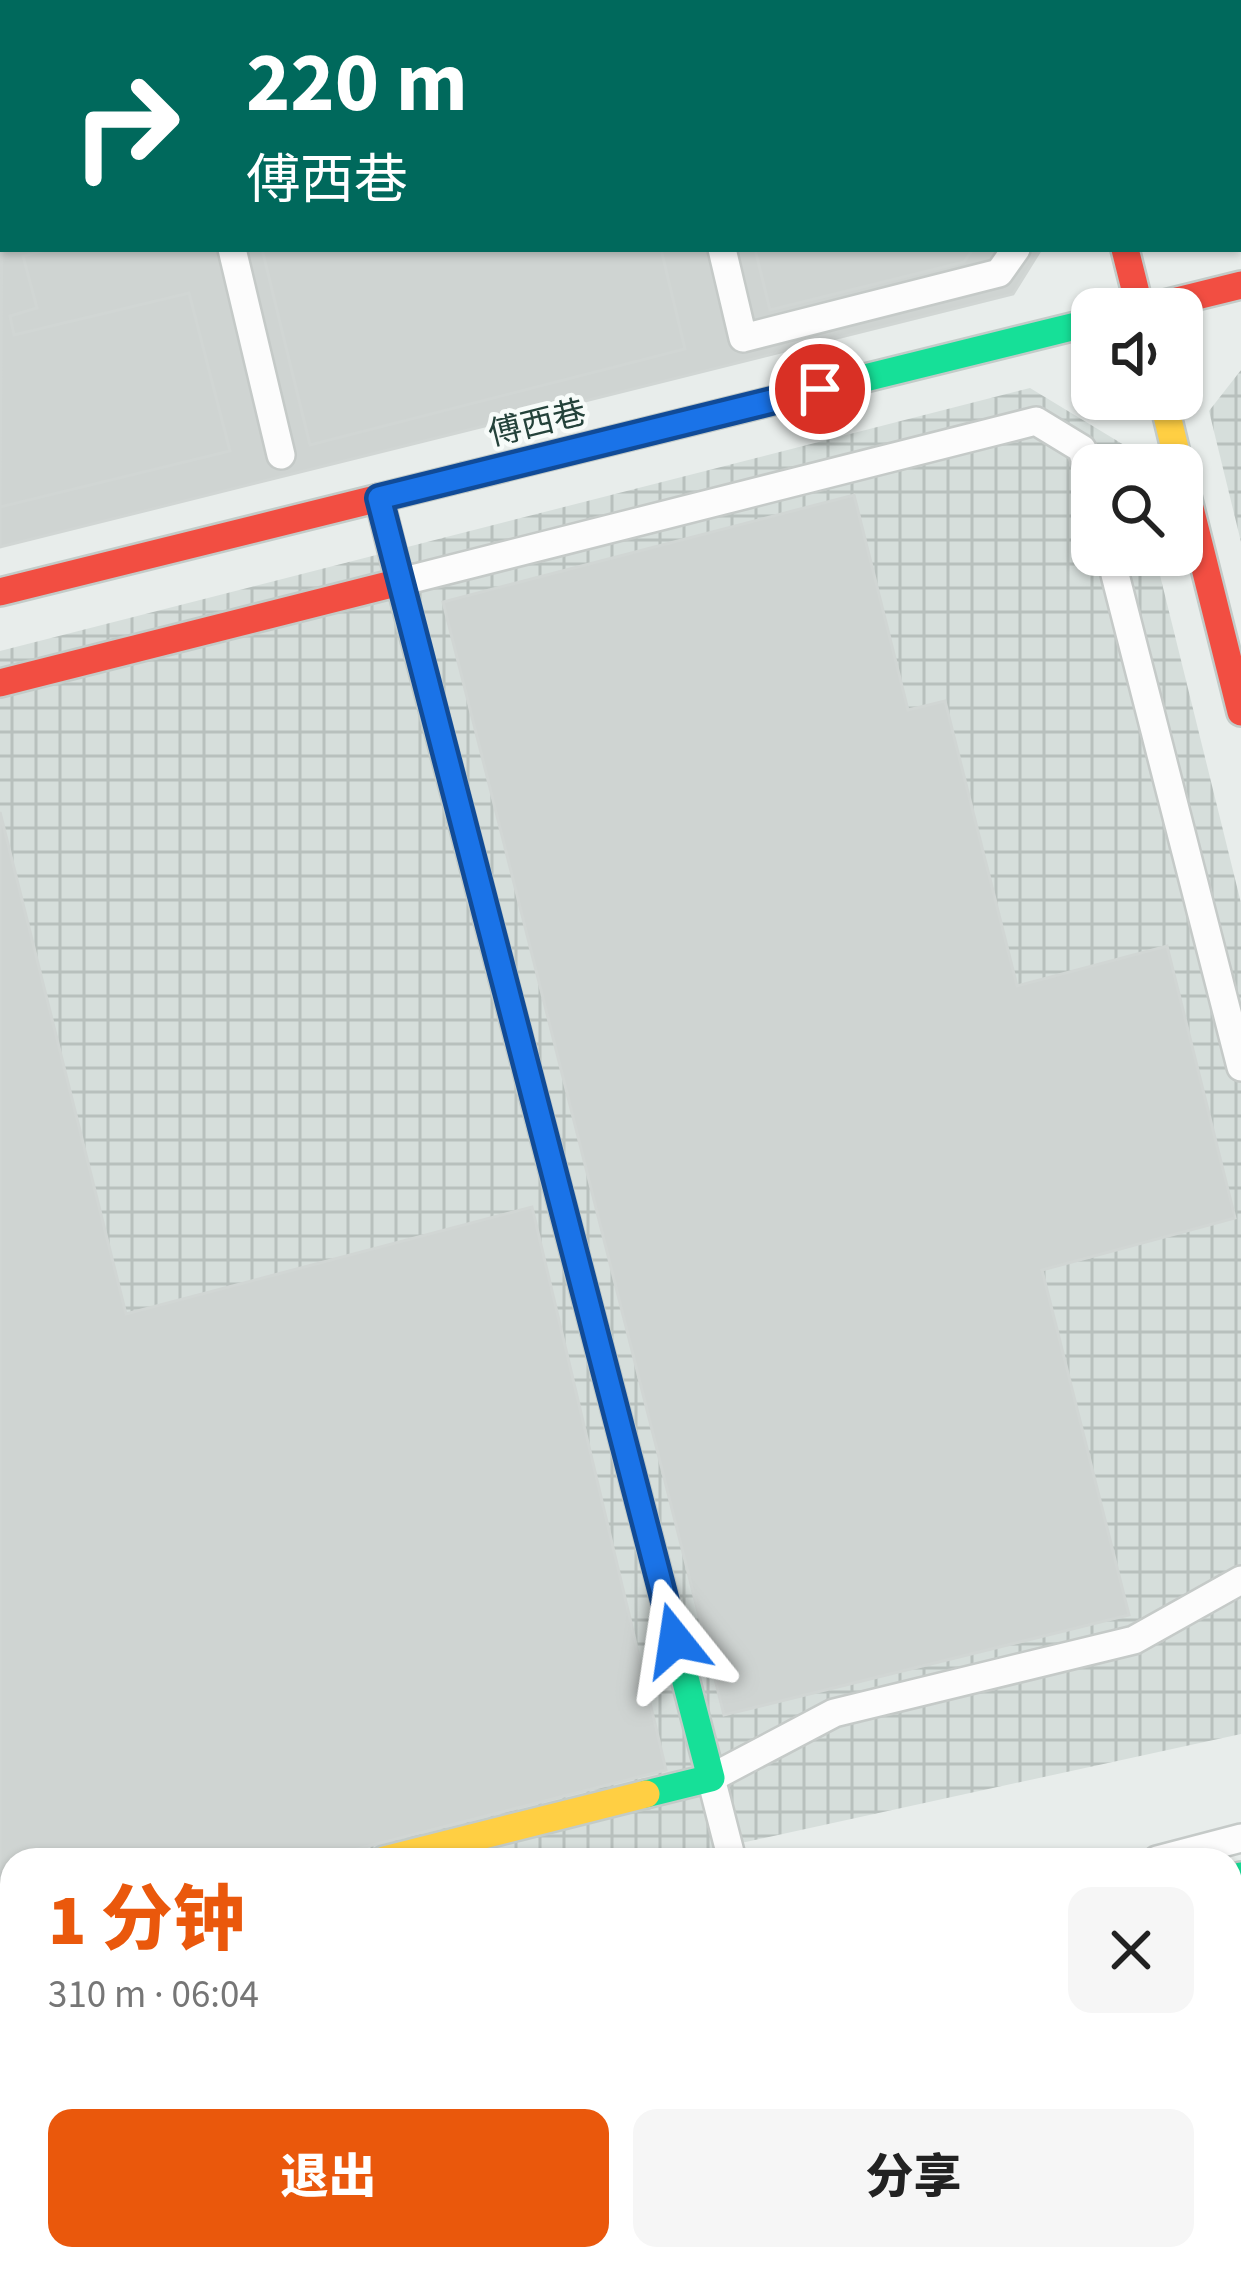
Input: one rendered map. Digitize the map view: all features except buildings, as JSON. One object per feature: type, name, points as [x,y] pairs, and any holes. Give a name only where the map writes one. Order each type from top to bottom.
[{"type":"street","points":[[233,252],[280,454]]},
{"type":"street","points":[[723,252],[743,338],[999,273],[1014,252]]},
{"type":"street","points":[[1126,252],[1136,288]]},
{"type":"street","points":[[1203,294],[1241,285]]},
{"type":"street","name":"傅西巷","points":[[0,592],[1071,327]]},
{"type":"street","points":[[0,683],[1036,421],[1074,444]]},
{"type":"street","points":[[379,498],[729,1848]]},
{"type":"street","points":[[1203,560],[1241,712]]},
{"type":"street","points":[[1114,576],[1241,1066]]},
{"type":"street","points":[[432,1848],[711,1778],[834,1713],[1134,1640],[1241,1580]]},
{"type":"street","points":[[1203,1848],[1241,1838]]},
{"type":"shaded area","points":[[1241,370],[1241,542],[1209,411]]},
{"type":"shaded area","points":[[1030,388],[1071,413],[1071,420],[1083,420],[1122,444],[1071,444],[1071,576],[1160,576],[1241,903],[1241,1734],[718,1848],[0,1848],[0,651]]},
{"type":"traffic: fast","points":[[464,477],[1071,327]]},
{"type":"traffic: fast","points":[[503,978],[711,1778],[646,1794]]},
{"type":"traffic: slow","points":[[1168,420],[1174,444]]},
{"type":"traffic: slow","points":[[432,1848],[646,1794]]},
{"type":"traffic: jam","points":[[1126,252],[1135,288]]},
{"type":"traffic: jam","points":[[1203,294],[1241,285]]},
{"type":"traffic: jam","points":[[0,592],[464,477]]},
{"type":"traffic: jam","points":[[1203,560],[1241,712]]},
{"type":"traffic: jam","points":[[0,683],[400,582],[503,978]]},
{"type":"route","points":[[675,1640],[379,498],[820,389]]}]
